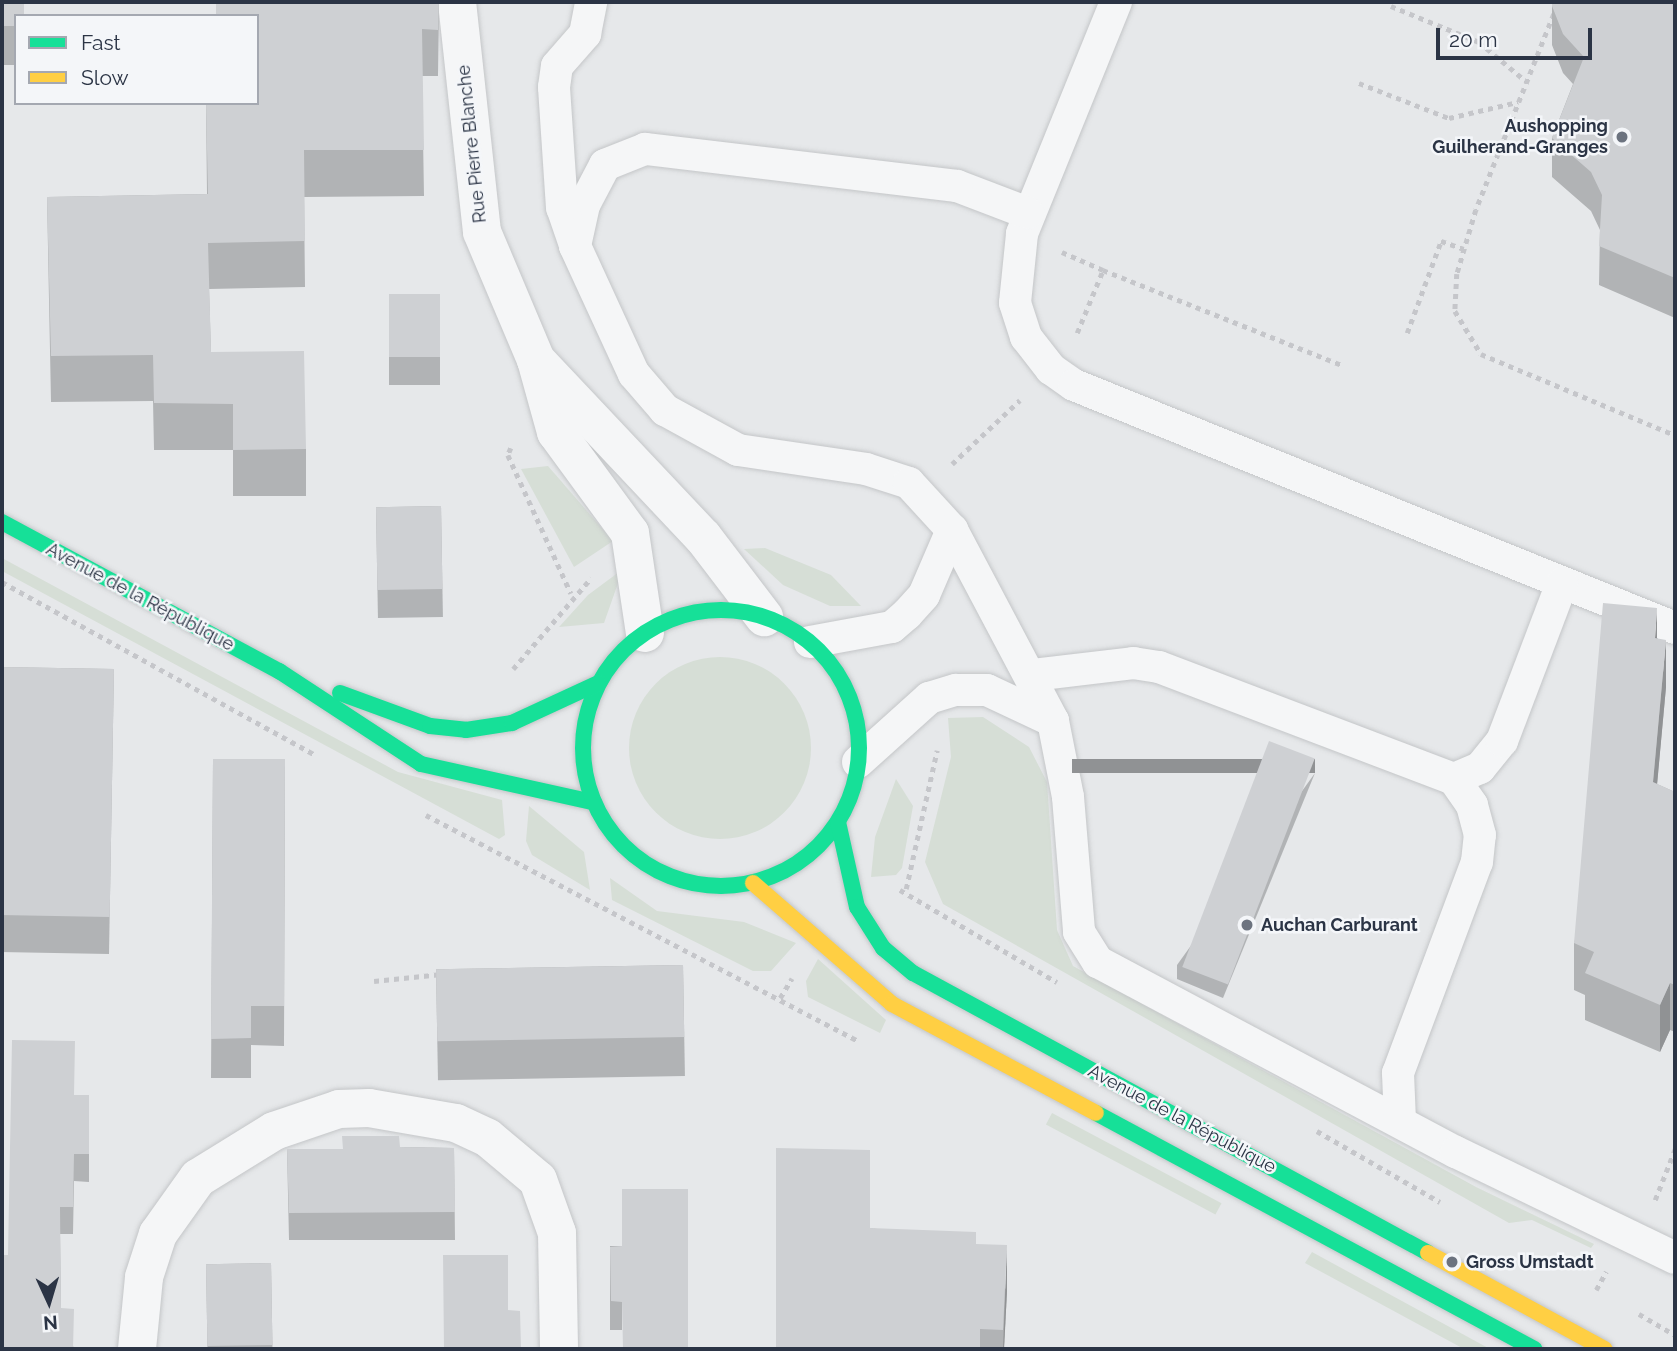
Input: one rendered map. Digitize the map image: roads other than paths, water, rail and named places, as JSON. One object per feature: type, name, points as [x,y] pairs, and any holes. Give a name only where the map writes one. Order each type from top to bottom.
[{"type":"main road","name":"Avenue de la République","points":[[2,522],[279,671],[421,764],[593,802]]},
{"type":"main road","points":[[703,611],[764,617],[810,642],[849,696],[858,762],[838,822],[786,870],[753,883],[698,885],[646,865],[607,827],[593,802],[583,730],[598,683],[645,633],[703,611]]},
{"type":"main road","name":"Avenue de la République","points":[[279,671],[430,726],[466,730],[512,723],[598,683]]},
{"type":"main road","name":"Avenue de la République","points":[[838,822],[858,906],[883,948],[913,973],[1605,1349]]},
{"type":"main road","name":"Avenue de la République","points":[[753,883],[892,1004],[1535,1349]]},
{"type":"street","name":"Rue Pierre Blanche","points":[[457,5],[482,232],[536,360],[556,432],[630,533],[645,633]]},
{"type":"street","name":"Rue Pierre Blanche","points":[[536,360],[702,537],[764,617]]},
{"type":"street","points":[[137,1349],[144,1277],[158,1234],[198,1178],[274,1131],[339,1109],[369,1108],[456,1123],[488,1138],[538,1180],[557,1233],[559,1349]]},
{"type":"lane","points":[[592,2],[585,34],[557,66],[554,87],[562,208],[575,246],[634,374],[665,410],[738,450],[866,470],[909,483],[951,530],[1033,675],[1053,721],[1068,797],[1079,932],[1098,962],[1400,1121],[1675,1258]]},
{"type":"lane","points":[[1116,2],[1028,213],[1015,303],[1026,337],[1074,385],[1675,628]]},
{"type":"lane","points":[[575,246],[594,181],[605,165],[645,149],[947,184],[1028,213]]},
{"type":"lane","points":[[810,642],[892,627],[924,595],[951,530]]},
{"type":"lane","points":[[1454,779],[1480,768],[1502,741],[1562,583]]},
{"type":"lane","points":[[1033,675],[1132,663],[1159,667],[1454,779],[1477,825],[1477,862],[1398,1073],[1400,1121]]},
{"type":"lane","points":[[858,762],[929,698],[956,690],[987,690],[1053,721]]},
{"type":"place","name":"Aushopping Guilherand-Granges","points":[[1622,137]]},
{"type":"place","name":"Auchan Carburant","points":[[1247,925]]},
{"type":"place","name":"Gross Umstadt","points":[[1452,1262]]}]
